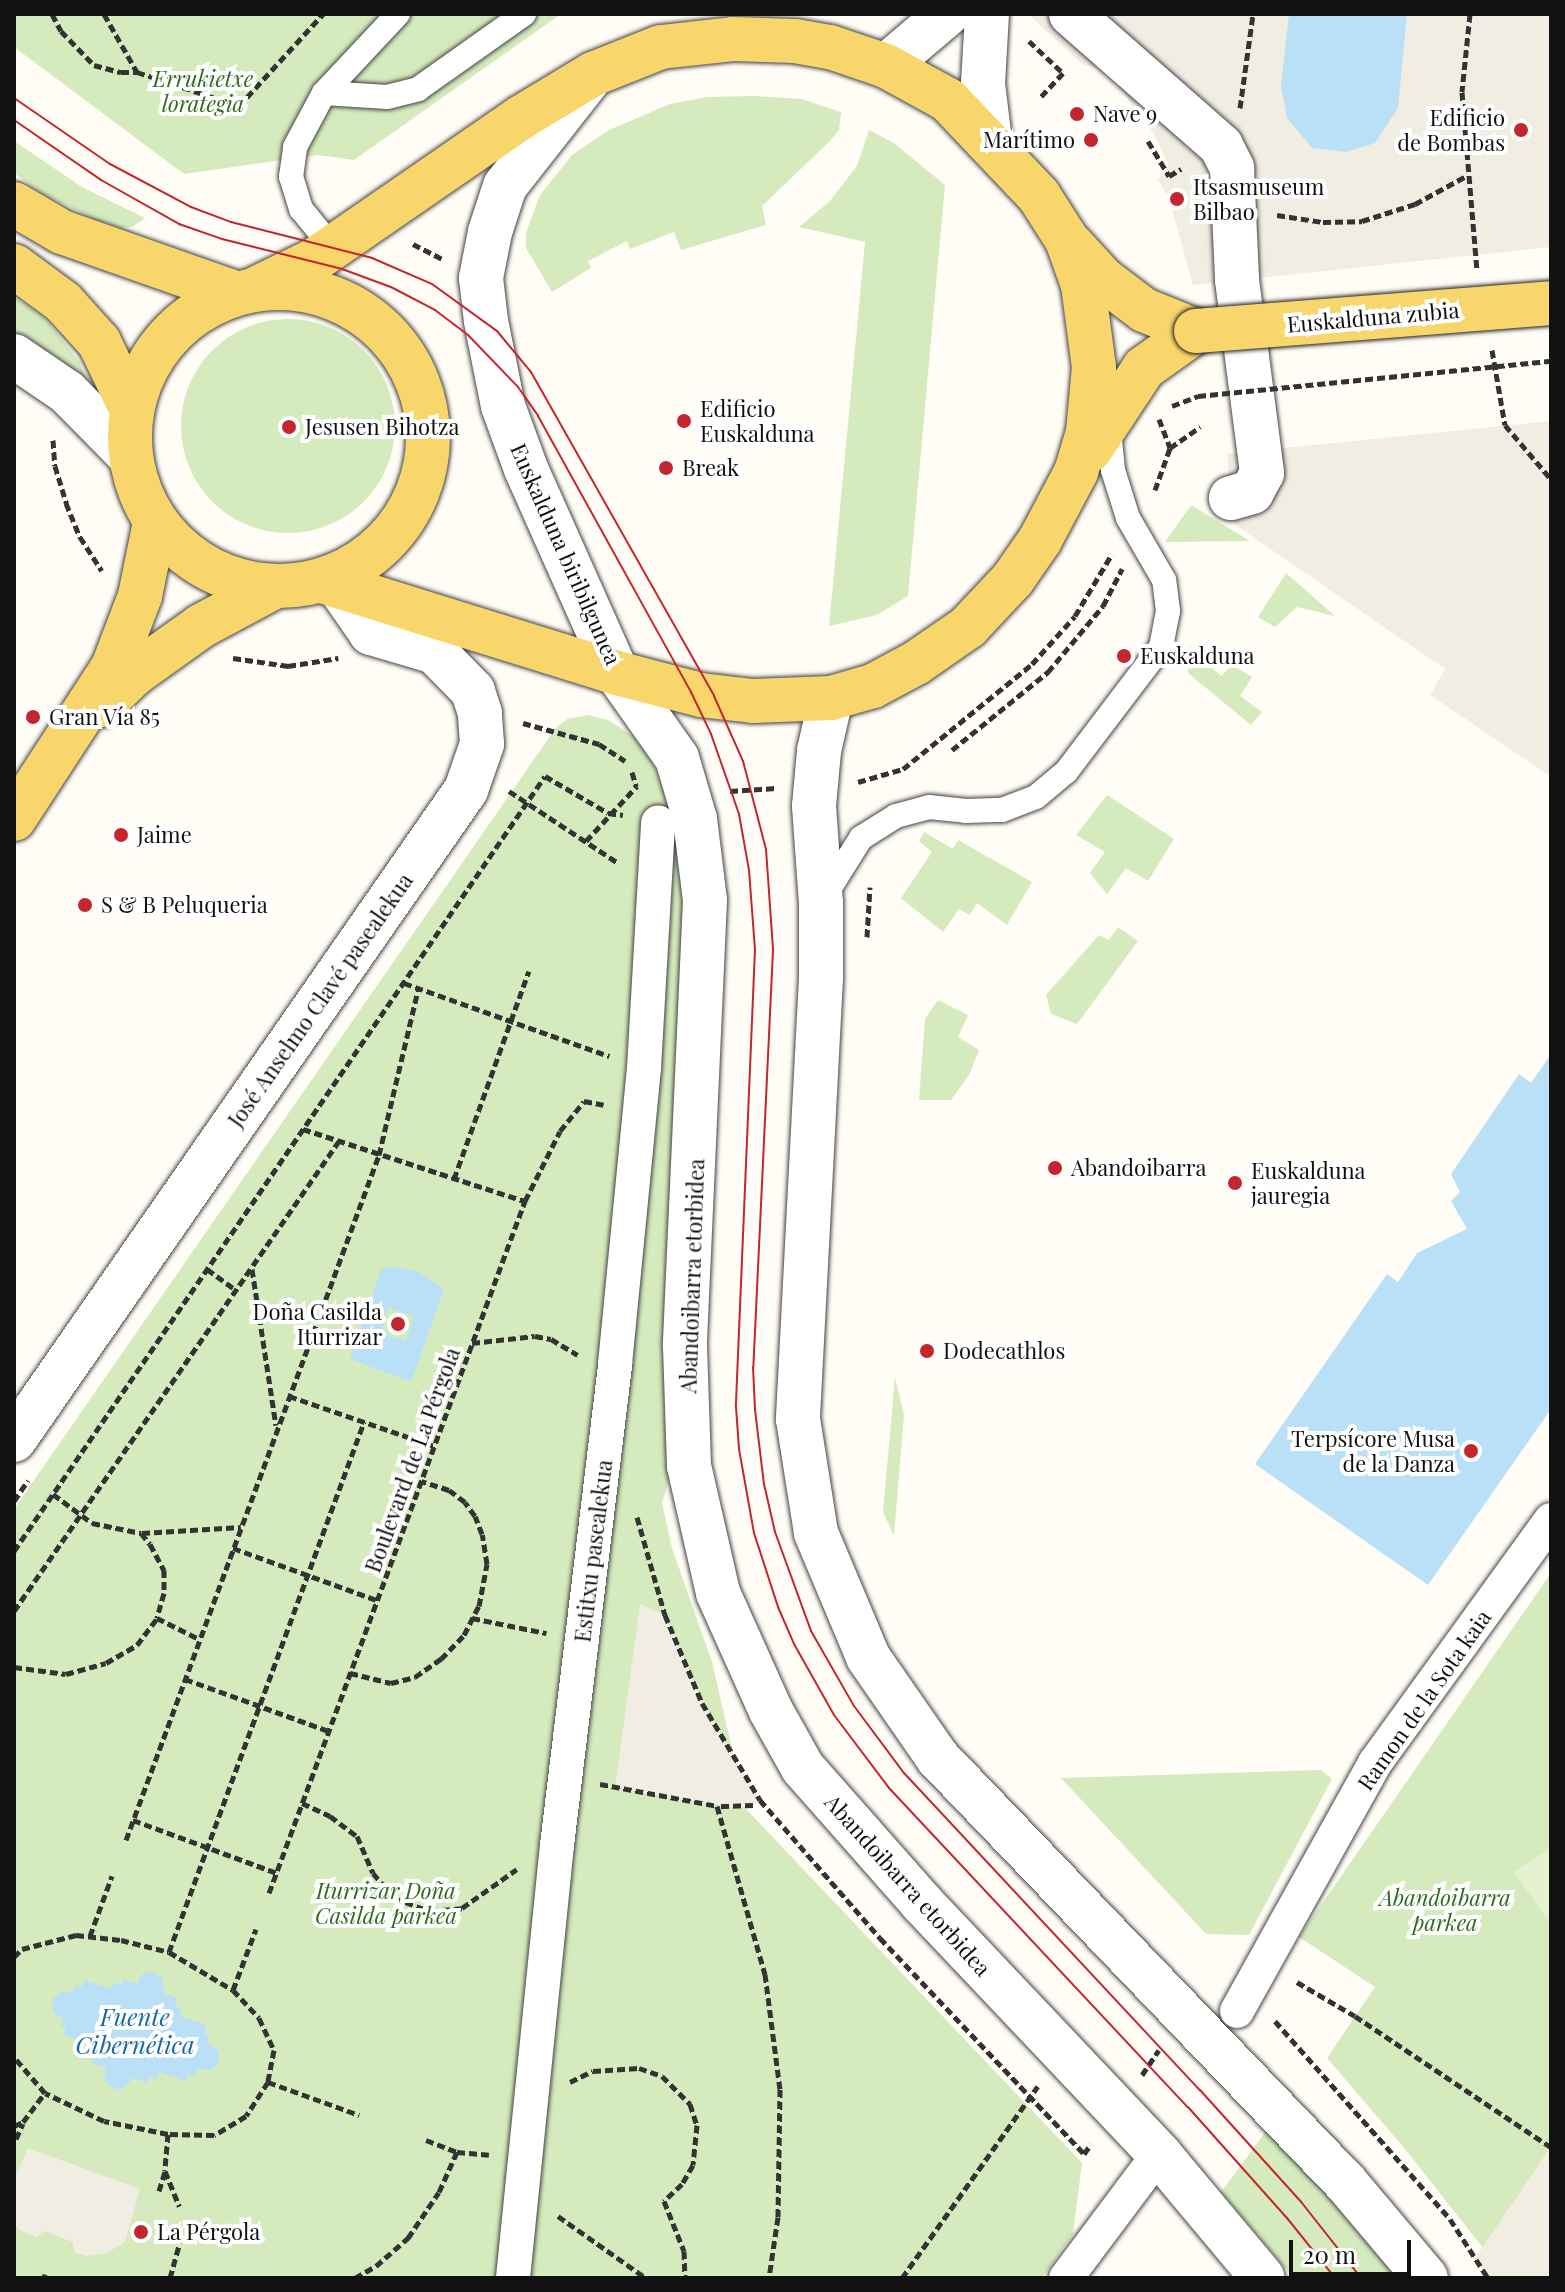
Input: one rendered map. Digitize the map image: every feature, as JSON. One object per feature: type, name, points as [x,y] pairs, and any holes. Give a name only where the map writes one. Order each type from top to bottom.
[{"type":"main road","name":"Euskalduna biribilgunea","points":[[132,410],[144,371],[167,337],[198,310],[313,261],[520,118],[593,74],[661,47],[733,39],[795,41],[830,47],[886,66],[948,100],[1039,196],[1067,240],[1083,285],[1094,367],[1088,432],[1076,472],[1040,540],[1013,579],[968,627],[916,663],[873,686],[831,698],[753,701],[701,695],[617,673]]},
{"type":"main road","points":[[14,204],[62,232],[246,290],[302,288],[345,301],[382,327],[410,362],[426,404],[428,449],[418,493],[395,532],[362,562],[330,584]]},
{"type":"main road","name":"Euskalduna zubia","points":[[1067,240],[1103,279],[1144,310],[1196,331],[1551,303]]},
{"type":"main road","points":[[14,266],[63,302],[99,342],[132,410],[130,456],[144,501],[155,522],[178,548],[207,569],[240,582],[274,587],[330,584],[617,673]]},
{"type":"main road","points":[[1076,472],[1144,368],[1196,331]]},
{"type":"main road","points":[[14,819],[74,732],[113,667],[140,596],[155,522]]},
{"type":"main road","points":[[74,732],[134,674],[201,626],[274,587]]},
{"type":"street","points":[[886,66],[947,14]]},
{"type":"street","points":[[987,14],[983,84],[990,141]]},
{"type":"street","points":[[1071,14],[1221,146],[1232,168],[1237,280],[1262,473],[1252,492],[1231,498]]},
{"type":"street","name":"Euskalduna biribilgunea","points":[[593,74],[505,186],[490,232],[481,278],[503,406],[526,469],[617,673]]},
{"type":"street","points":[[14,356],[67,392],[130,456]]},
{"type":"street","name":"José Anselmo Clavé pasealekua","points":[[14,1440],[466,790],[482,744],[480,713],[473,691],[435,652],[371,633],[330,584]]},
{"type":"street","name":"Abandoibarra etorbidea","points":[[617,673],[677,758],[695,819],[705,900],[685,1346],[689,1466],[718,1593],[771,1711],[803,1768],[933,1915],[1160,2155],[1263,2278]]},
{"type":"street","points":[[831,698],[819,751],[814,806],[821,903],[821,994],[798,1419],[816,1533],[868,1657],[938,1758],[1346,2183],[1426,2278]]},
{"type":"street","name":"Estitxu pasealekua","points":[[513,2278],[557,1845],[615,1364],[644,1068],[658,822]]},
{"type":"street","name":"Ramon de la Sota kaia","points":[[1242,2002],[1375,1763],[1551,1520]]},
{"type":"street","points":[[1066,2278],[1146,2171]]},
{"type":"lane","points":[[332,247],[301,209],[291,177],[295,147],[324,93],[398,14]]},
{"type":"lane","points":[[324,93],[387,97],[418,89],[524,14]]},
{"type":"lane","points":[[821,903],[861,838],[896,816],[929,807],[1002,810],[1036,797],[1066,772],[1161,647],[1168,611],[1164,580],[1128,518],[1113,470],[1108,441],[1111,416]]},
{"type":"path","points":[[52,14],[61,31],[94,65],[121,72],[137,72],[239,106],[323,14]]},
{"type":"path","points":[[104,14],[137,72]]},
{"type":"path","points":[[1232,168],[1253,14]]},
{"type":"path","points":[[1470,14],[1462,92],[1478,272]]},
{"type":"path","points":[[1041,97],[1063,73]]},
{"type":"path","points":[[1274,214],[1323,222],[1362,221],[1415,204],[1469,175]]},
{"type":"path","points":[[409,242],[455,265]]},
{"type":"path","points":[[1492,348],[1505,425],[1551,479]]},
{"type":"path","points":[[1170,448],[1159,417],[1171,406],[1198,396],[1551,361]]},
{"type":"path","points":[[952,750],[1048,672],[1103,606],[1139,535],[1170,448],[1200,427]]},
{"type":"path","points":[[14,1551],[545,776],[608,813],[658,822]]},
{"type":"path","points":[[866,947],[870,884]]},
{"type":"path","points":[[454,1179],[529,971]]},
{"type":"path","points":[[403,983],[644,1068]]},
{"type":"path","points":[[126,1840],[379,1155],[418,990]]},
{"type":"path","name":"Boulevard de La Pérgola","points":[[269,1893],[525,1201],[560,1131],[584,1101],[640,1112]]},
{"type":"path","points":[[303,1129],[525,1201]]},
{"type":"path","points":[[14,1611],[339,1141]]},
{"type":"path","points":[[252,1268],[277,1429]]},
{"type":"path","points":[[207,1269],[236,1290]]},
{"type":"path","points":[[472,1343],[535,1336],[551,1339],[585,1359],[615,1364]]},
{"type":"path","points":[[289,1396],[434,1446]]},
{"type":"path","points":[[169,1952],[364,1422]]},
{"type":"path","points":[[350,1673],[391,1683],[415,1677],[441,1659],[464,1635],[479,1606],[487,1564],[482,1534],[465,1502],[449,1490],[421,1481]]},
{"type":"path","points":[[53,1494],[92,1523],[141,1533],[241,1527]]},
{"type":"path","points":[[14,1667],[66,1674],[106,1663],[137,1645],[157,1618],[164,1593],[164,1570],[141,1533]]},
{"type":"path","points":[[233,1548],[377,1600]]},
{"type":"path","points":[[157,1618],[199,1639]]},
{"type":"path","points":[[472,1618],[582,1641]]},
{"type":"path","points":[[185,1679],[329,1731]]},
{"type":"path","points":[[565,1775],[717,1806],[753,1805]]},
{"type":"path","points":[[302,1803],[330,1816],[357,1836],[373,1873],[394,1898],[430,1911],[462,1908],[557,1845]]},
{"type":"path","points":[[717,1806],[765,1974],[780,2089],[778,2217],[769,2278]]},
{"type":"path","points":[[133,1820],[277,1873]]},
{"type":"path","points":[[90,1936],[112,1876]]},
{"type":"path","points":[[233,1990],[256,1929]]},
{"type":"path","points":[[14,1957],[22,1949],[76,1935],[169,1952],[233,1990],[259,2018],[274,2050],[268,2082],[246,2116],[214,2135],[168,2134],[104,2121],[45,2093],[14,2057]]},
{"type":"path","points":[[1264,1963],[1355,2016],[1551,2147]]},
{"type":"path","points":[[1242,2002],[1450,2219],[1488,2278]]},
{"type":"path","points":[[563,2091],[571,2082],[593,2071],[639,2068],[662,2076],[690,2104],[697,2125],[693,2165],[682,2184],[664,2201],[684,2251],[685,2278]]},
{"type":"path","points":[[268,2082],[359,2115]]},
{"type":"path","points":[[902,2278],[1040,2084]]},
{"type":"path","points":[[16,2139],[23,2122],[45,2093]]},
{"type":"path","points":[[14,2126],[23,2122]]},
{"type":"path","points":[[159,2191],[165,2171],[168,2134]]},
{"type":"path","points":[[426,2140],[524,2175],[646,2278]]},
{"type":"path","points":[[355,2278],[376,2266],[408,2238],[439,2192],[457,2152]]},
{"type":"path","points":[[165,2171],[179,2206]]},
{"type":"path","points":[[170,2278],[181,2238]]},
{"type":"green space","name":"Errukietxe lorategia","points":[[14,14],[561,14],[354,160],[318,155],[184,174],[14,47]]},
{"type":"green space","points":[[707,97],[802,99],[841,112],[839,130],[830,141],[762,206],[766,225],[681,250],[674,232],[630,249],[627,241],[588,261],[591,268],[552,292],[526,248],[526,233],[540,195],[572,155],[609,130],[670,104]]},
{"type":"green space","points":[[869,130],[894,143],[945,185],[908,596],[877,615],[829,626],[865,242],[799,227],[830,201],[857,166]]},
{"type":"green space","points":[[14,141],[82,187],[145,218],[132,227],[121,228],[96,220],[40,192],[14,173]]},
{"type":"green space","points":[[14,297],[45,318],[79,361],[88,384],[14,335]]},
{"type":"green space","points":[[288,319],[329,327],[364,350],[387,385],[395,426],[387,467],[364,502],[329,525],[288,533],[247,525],[212,502],[189,467],[181,426],[189,385],[212,350],[247,327]]},
{"type":"green space","points":[[1191,505],[1250,541],[1165,542]]},
{"type":"green space","points":[[1286,573],[1335,616],[1297,607],[1275,627],[1258,617]]},
{"type":"green space","points":[[1189,646],[1221,676],[1232,665],[1252,677],[1240,696],[1262,712],[1251,725],[1188,673]]},
{"type":"green space","name":"Iturrizar Doña Casilda parkea","points":[[588,715],[608,720],[633,736],[651,757],[672,812],[686,885],[674,1464],[662,1503],[672,1548],[712,1662],[746,1809],[1082,2163],[1073,2234],[1042,2278],[14,2278],[14,1509],[555,729],[567,719]]},
{"type":"green space","points":[[1107,795],[1174,839],[1148,881],[1126,868],[1107,894],[1090,873],[1105,852],[1076,835]]},
{"type":"green space","points":[[924,832],[953,849],[958,840],[1032,882],[1007,925],[977,903],[970,915],[959,909],[943,932],[901,898],[932,852],[919,841]]},
{"type":"green space","points":[[1118,927],[1138,941],[1077,1024],[1051,1014],[1046,995],[1099,935],[1109,940]]},
{"type":"green space","points":[[938,1000],[968,1015],[958,1037],[979,1050],[969,1075],[951,1100],[919,1100],[925,1019]]},
{"type":"green space","points":[[895,1377],[904,1415],[894,1536],[883,1512]]},
{"type":"green space","name":"Abandoibarra parkea","points":[[1551,1573],[1551,2147],[1483,2248],[1405,2149],[1327,2058],[1375,1987],[1299,1937]]},
{"type":"green space","points":[[1321,1770],[1332,1779],[1249,1935],[1206,1934],[1061,1778]]},
{"type":"green space","points":[[1551,1847],[1551,1925],[1514,1872]]},
{"type":"green space","points":[[1269,2127],[1409,2278],[1294,2278],[1221,2192]]},
{"type":"shaded area","points":[[1028,14],[1289,14],[1405,33],[1407,14],[1551,14],[1551,247],[1193,285],[1169,199],[1158,179],[1169,166],[1154,134],[1106,70],[1082,64]]},
{"type":"shaded area","points":[[1551,421],[1551,777],[1430,695],[1445,669],[1234,524],[1227,454]]},
{"type":"shaded area","points":[[640,1604],[665,1615],[702,1703],[760,1800],[753,1805],[740,1808],[615,1788]]},
{"type":"shaded area","points":[[1551,2147],[1551,2278],[1488,2278],[1475,2258]]},
{"type":"shaded area","points":[[28,2148],[140,2189],[125,2242],[107,2253],[87,2256],[74,2252],[73,2242],[44,2231],[37,2237],[20,2230],[14,2224],[14,2179]]},
{"type":"water","points":[[1289,14],[1407,14],[1398,108],[1375,143],[1346,152],[1312,148],[1287,118],[1281,85]]},
{"type":"water","points":[[1551,1054],[1551,1409],[1428,1585],[1255,1464],[1387,1274],[1398,1282],[1417,1253],[1467,1229],[1451,1201],[1460,1192],[1451,1174],[1519,1074],[1531,1083]]},
{"type":"water","points":[[382,1268],[418,1271],[444,1289],[411,1382],[350,1359]],"holes":[[[388,1308],[414,1316],[406,1341],[381,1333]]]},
{"type":"water","name":"Fuente Cibernética","points":[[150,1971],[163,1978],[164,1993],[177,1998],[175,2006],[182,2008],[179,2016],[207,2025],[204,2034],[209,2036],[207,2043],[219,2051],[219,2062],[212,2070],[197,2069],[195,2076],[188,2074],[186,2081],[160,2072],[157,2079],[149,2077],[147,2083],[133,2078],[123,2089],[114,2089],[104,2080],[106,2068],[92,2063],[95,2055],[88,2053],[91,2045],[64,2035],[66,2028],[61,2026],[64,2019],[53,2013],[52,2000],[61,1991],[73,1992],[75,1986],[81,1988],[84,1980],[111,1989],[113,1983],[121,1985],[123,1979],[137,1984],[141,1975]]},
{"type":"tram line","points":[[14,98],[110,164],[191,207],[231,222],[372,258],[432,284],[497,331],[531,372],[714,696],[743,761],[766,849],[773,950],[753,1367],[755,1410],[764,1484],[775,1532],[811,1631],[854,1706],[904,1773],[1200,2090],[1302,2203],[1361,2278]]},
{"type":"tram line","points":[[14,120],[101,180],[179,224],[222,239],[342,269],[391,287],[435,310],[468,335],[518,387],[538,416],[691,692],[711,734],[739,814],[749,870],[755,949],[736,1407],[739,1449],[754,1533],[778,1607],[794,1644],[834,1715],[889,1788],[1188,2107],[1287,2218],[1335,2278]]},
{"type":"place","name":"Nave 9","points":[[1077,114]]},
{"type":"place","name":"Edificio de Bombas","points":[[1521,130]]},
{"type":"place","name":"Marítimo","points":[[1091,140]]},
{"type":"place","name":"Itsasmuseum Bilbao","points":[[1177,199]]},
{"type":"place","name":"Edificio Euskalduna","points":[[684,421]]},
{"type":"place","name":"Jesusen Bihotza","points":[[289,427]]},
{"type":"place","name":"Break","points":[[666,468]]},
{"type":"place","name":"Euskalduna","points":[[1124,656]]},
{"type":"place","name":"Gran Vía 85","points":[[33,717]]},
{"type":"place","name":"Jaime","points":[[121,835]]},
{"type":"place","name":"S & B Peluqueria","points":[[85,905]]},
{"type":"place","name":"Abandoibarra","points":[[1055,1168]]},
{"type":"place","name":"Euskalduna jauregia","points":[[1235,1183]]},
{"type":"place","name":"Doña Casilda Iturrizar","points":[[398,1324]]},
{"type":"place","name":"Dodecathlos","points":[[927,1351]]},
{"type":"place","name":"Terpsícore Musa de la Danza","points":[[1471,1451]]},
{"type":"place","name":"La Pérgola","points":[[141,2232]]}]
